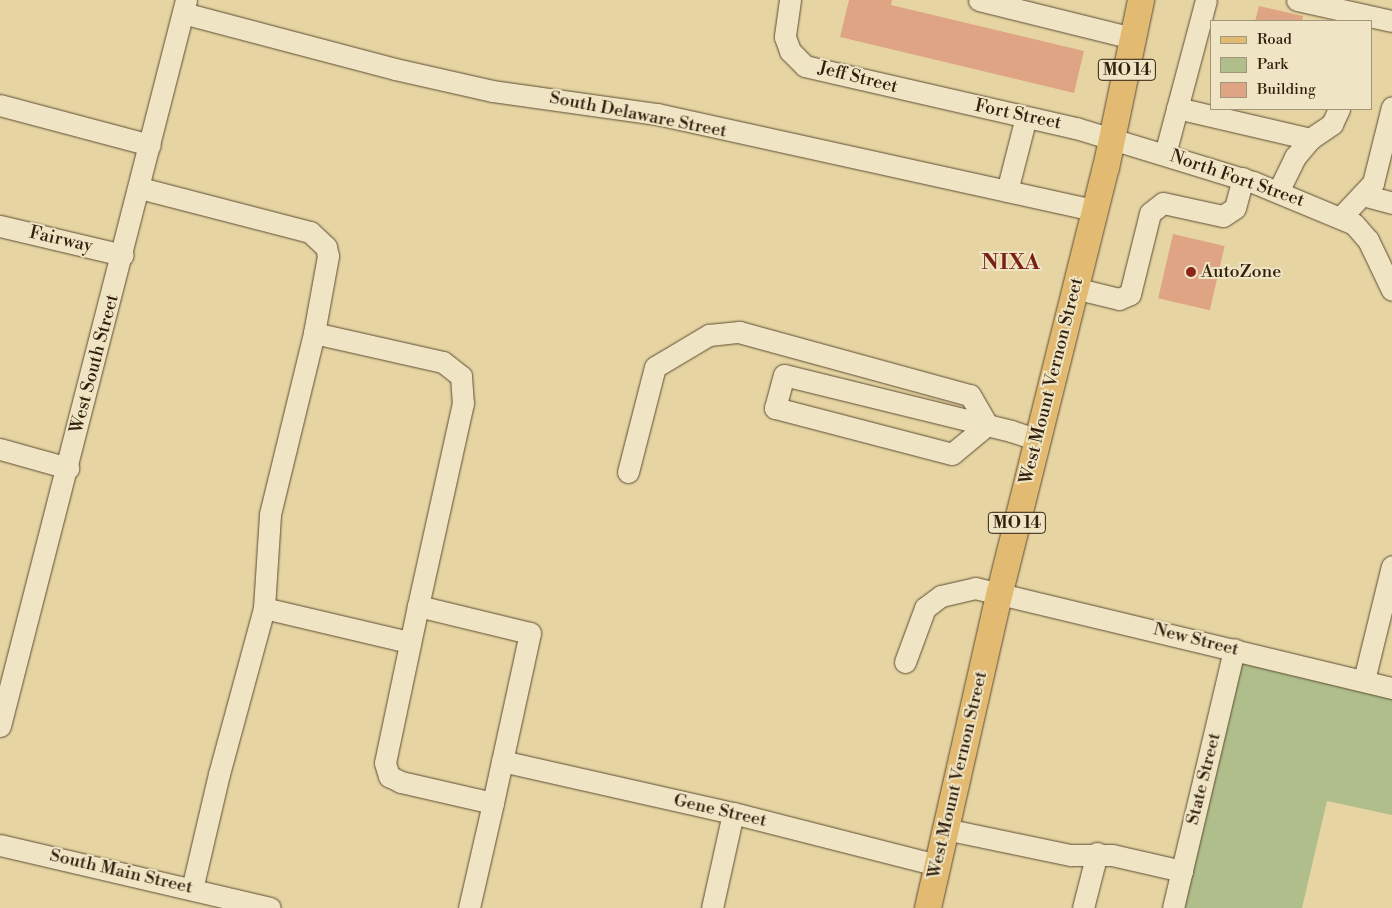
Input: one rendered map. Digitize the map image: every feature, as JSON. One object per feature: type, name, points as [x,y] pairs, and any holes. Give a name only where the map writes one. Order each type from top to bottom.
[{"type":"main road","name":"West Mount Vernon Street","points":[[928,908],[1000,592],[1112,140],[1141,0]]},
{"type":"street","name":"Jeff Street","points":[[790,0],[785,37],[790,51],[805,66],[924,94]]},
{"type":"street","points":[[979,0],[1133,38]]},
{"type":"street","points":[[1165,154],[1206,0]]},
{"type":"street","points":[[1297,0],[1335,4],[1361,18],[1392,21]]},
{"type":"street","name":"West South Street","points":[[0,726],[123,255],[185,6]]},
{"type":"street","name":"South Delaware Street","points":[[185,6],[396,69],[493,90],[657,114],[1095,210]]},
{"type":"street","name":"Fort Street","points":[[924,94],[1026,117],[1112,140]]},
{"type":"street","points":[[0,105],[150,145]]},
{"type":"street","points":[[1392,107],[1373,183],[1363,195],[1349,222],[1368,240],[1392,290]]},
{"type":"street","points":[[1177,108],[1310,139]]},
{"type":"street","points":[[1278,192],[1296,157],[1310,139],[1338,114]]},
{"type":"street","points":[[1007,191],[1026,117]]},
{"type":"street","name":"North Fort Street","points":[[1112,140],[1243,178],[1349,222]]},
{"type":"street","points":[[1074,288],[1119,299],[1130,294],[1150,213],[1163,202],[1223,216],[1235,208],[1243,178]]},
{"type":"street","points":[[140,188],[275,221],[310,232],[326,246],[328,268],[270,514],[264,608],[219,774],[192,889]]},
{"type":"street","points":[[1363,195],[1392,203]]},
{"type":"street","name":"Fairway","points":[[0,226],[123,255]]},
{"type":"street","points":[[314,332],[443,362],[461,376],[463,403],[385,752],[389,776],[493,803]]},
{"type":"street","points":[[628,472],[655,367],[709,335],[739,332],[970,394],[986,425]]},
{"type":"street","points":[[790,346],[775,408],[952,454],[986,425]]},
{"type":"street","points":[[784,375],[986,425],[1038,440]]},
{"type":"street","points":[[0,449],[68,468]]},
{"type":"street","points":[[1364,680],[1392,566]]},
{"type":"street","name":"New Street","points":[[906,662],[925,608],[958,590],[975,588],[1000,592],[1392,688]]},
{"type":"street","points":[[418,606],[530,633],[469,908]]},
{"type":"street","points":[[264,608],[409,642]]},
{"type":"street","name":"State Street","points":[[1173,908],[1234,649]]},
{"type":"street","name":"Gene Street","points":[[502,761],[733,813],[937,865]]},
{"type":"street","points":[[712,908],[733,813]]},
{"type":"street","points":[[945,829],[1071,855],[1097,853],[1182,871]]},
{"type":"street","name":"South Main Street","points":[[0,845],[270,908]]},
{"type":"street","points":[[1082,908],[1097,853]]},
{"type":"green space","points":[[1243,656],[1392,695],[1392,815],[1327,801],[1302,908],[1183,908]]},
{"type":"building","points":[[849,0],[892,0],[891,5],[1084,51],[1074,93],[840,37]]},
{"type":"building","points":[[1259,6],[1303,16],[1302,20],[1255,20]]},
{"type":"building","name":"AutoZone","points":[[1173,234],[1225,246],[1210,310],[1158,298]]},
{"type":"place","name":"AutoZone","points":[[1191,272]]},
{"type":"district","name":"NIXA","points":[[1011,263]]}]
